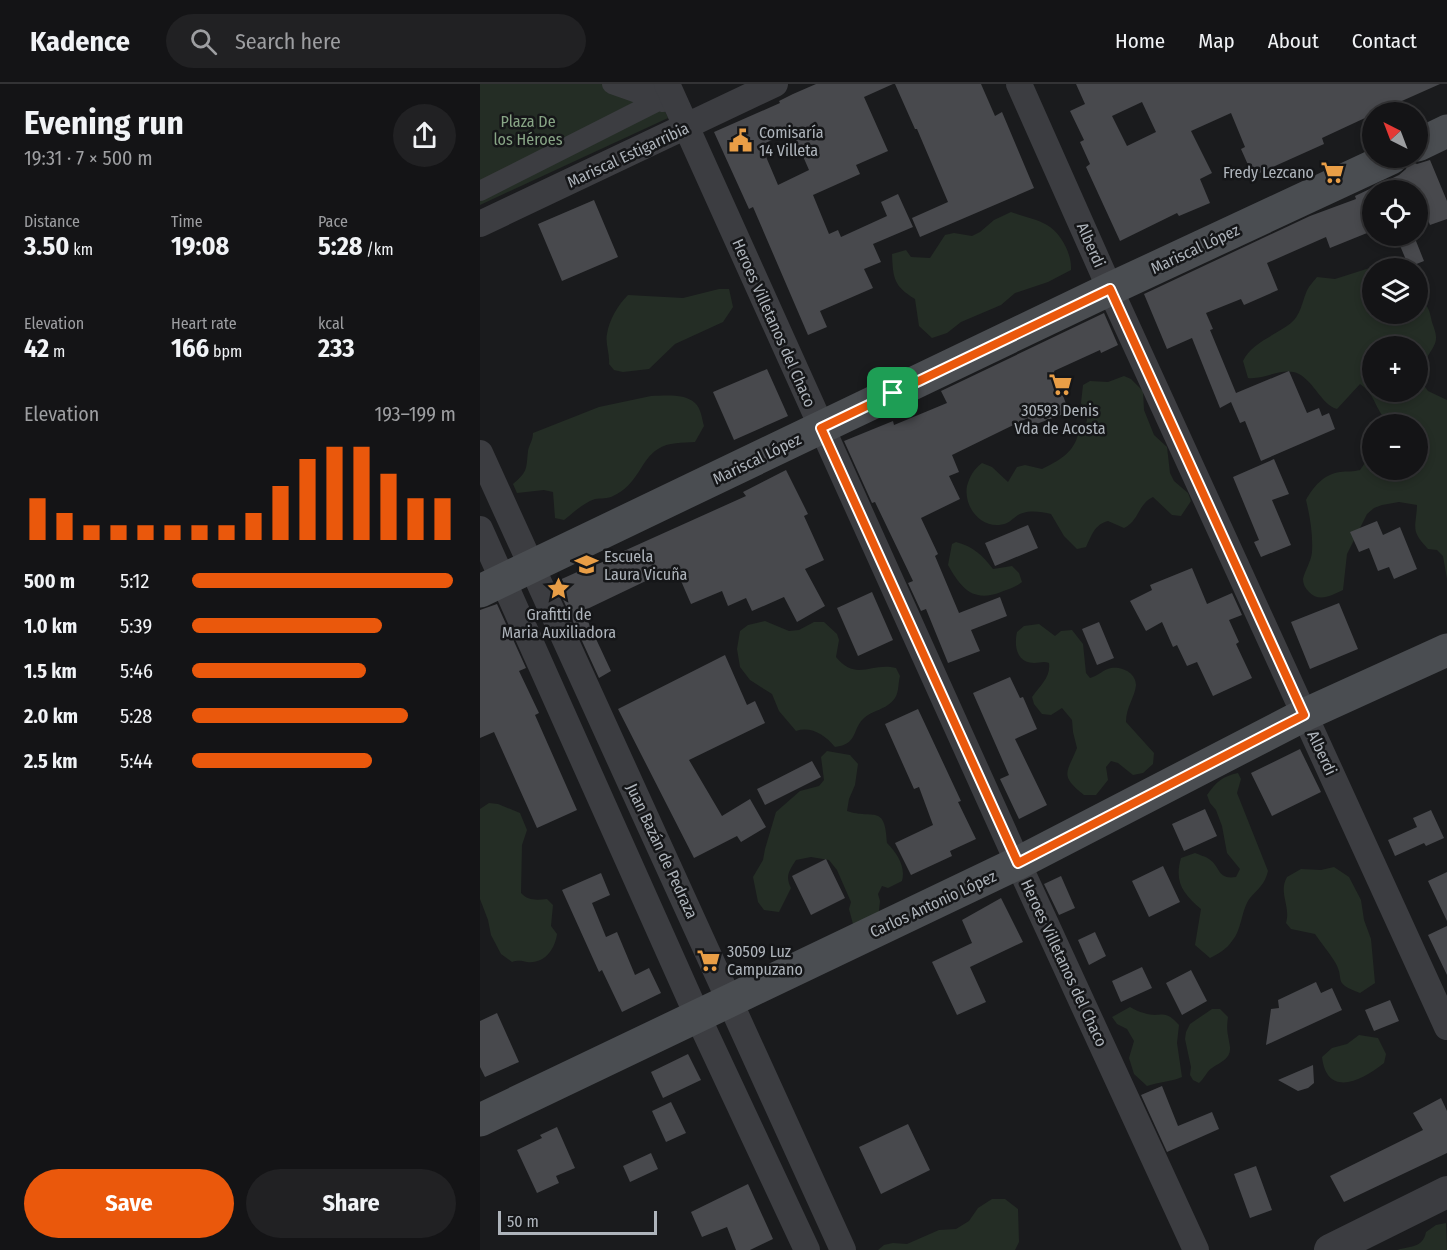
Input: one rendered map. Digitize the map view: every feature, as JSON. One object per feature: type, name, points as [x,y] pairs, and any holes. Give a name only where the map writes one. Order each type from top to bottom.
[{"type":"main road","points":[[1428,140],[1447,131]]},
{"type":"main road","name":"Mariscal López","points":[[492,586],[1110,289],[1370,168]]},
{"type":"main road","name":"Carlos Antonio López","points":[[480,1120],[1018,863],[1304,715],[1447,650]]},
{"type":"street","points":[[612,84],[658,90]]},
{"type":"street","name":"Mariscal Estigarribia","points":[[480,224],[775,84]]},
{"type":"street","name":"Alberdi","points":[[1019,84],[1110,289],[1447,1027]]},
{"type":"street","points":[[480,191],[658,90]]},
{"type":"street","name":"Heroes Villetanos del Chaco","points":[[658,90],[686,127],[1018,863],[1196,1250]]},
{"type":"street","name":"Juan Bazán de Pedraza","points":[[480,453],[843,1250]]},
{"type":"street","points":[[480,529],[492,586],[807,1250]]},
{"type":"street","points":[[1330,1250],[1447,1192]]},
{"type":"green space","name":"Plaza De los Héroes","points":[[480,84],[653,84],[668,118],[480,205]]},
{"type":"green space","points":[[1011,212],[1039,221],[1052,229],[1068,251],[1071,270],[1048,282],[1015,293],[1001,305],[961,322],[947,333],[932,338],[919,326],[915,299],[896,281],[892,254],[906,250],[911,257],[930,258],[945,235],[954,233],[972,236],[994,220]]},
{"type":"green space","points":[[1362,270],[1362,324],[1428,324],[1428,310],[1436,342],[1428,356],[1428,336],[1362,336],[1362,386],[1360,384],[1337,409],[1327,403],[1299,374],[1280,372],[1248,378],[1243,361],[1247,355],[1258,344],[1294,320],[1308,289],[1317,277],[1335,279]]},
{"type":"green space","points":[[719,289],[729,289],[733,307],[723,322],[675,344],[649,369],[623,372],[614,370],[609,364],[608,329],[614,313],[628,295],[683,298]]},
{"type":"green space","points":[[1124,376],[1131,379],[1143,391],[1144,410],[1154,435],[1167,447],[1170,473],[1174,481],[1188,493],[1191,501],[1181,516],[1172,515],[1153,497],[1144,504],[1129,525],[1124,528],[1108,521],[1103,523],[1094,531],[1086,547],[1077,549],[1064,536],[1051,514],[1026,512],[999,525],[990,524],[977,517],[968,503],[967,486],[974,471],[982,463],[992,467],[1008,482],[1017,467],[1025,465],[1042,469],[1059,459],[1069,451],[1078,434],[1085,429],[1087,420],[1081,403],[1083,385],[1090,381],[1108,382]]},
{"type":"green space","points":[[1428,391],[1447,400],[1447,579],[1443,556],[1437,550],[1428,549],[1416,533],[1417,505],[1399,502],[1374,508],[1367,514],[1347,554],[1343,590],[1326,597],[1317,597],[1305,587],[1303,579],[1312,552],[1311,526],[1306,500],[1312,490],[1329,475],[1360,470],[1362,467],[1362,480],[1428,480],[1428,414],[1381,414],[1375,402],[1428,402]]},
{"type":"green space","points":[[651,396],[680,396],[697,405],[704,426],[695,442],[671,444],[658,449],[652,453],[634,479],[621,491],[611,497],[591,501],[564,520],[555,518],[553,492],[544,490],[517,493],[513,484],[525,470],[533,433],[599,407]]},
{"type":"green space","points":[[956,542],[977,552],[993,569],[1012,566],[1019,573],[1022,582],[991,595],[983,596],[969,591],[963,587],[948,565],[952,544]]},
{"type":"green space","points":[[765,621],[789,631],[799,630],[814,622],[824,622],[837,634],[839,640],[836,657],[843,664],[857,670],[896,668],[900,676],[895,698],[888,705],[863,719],[851,740],[842,745],[835,747],[822,735],[812,731],[796,731],[779,711],[772,694],[750,680],[740,667],[737,649],[740,631],[748,625]]},
{"type":"green space","points":[[1039,624],[1055,636],[1061,631],[1072,630],[1083,644],[1086,673],[1090,678],[1115,668],[1124,669],[1134,677],[1136,685],[1126,722],[1154,753],[1153,764],[1143,773],[1133,775],[1118,763],[1111,761],[1106,767],[1108,780],[1096,795],[1084,795],[1071,783],[1067,773],[1077,748],[1072,720],[1062,708],[1051,715],[1042,714],[1034,704],[1032,697],[1047,677],[1049,663],[1023,660],[1016,648],[1017,632],[1024,626]]},
{"type":"green space","points":[[827,751],[850,755],[858,764],[855,785],[847,811],[876,815],[881,818],[884,822],[887,843],[902,865],[902,881],[888,888],[882,886],[878,894],[880,901],[878,920],[853,924],[849,909],[851,902],[837,870],[829,860],[811,857],[796,860],[791,867],[788,877],[791,888],[779,912],[764,910],[758,902],[753,877],[763,860],[776,812],[800,791],[819,786],[824,780],[821,757]]},
{"type":"green space","points":[[1238,773],[1241,779],[1237,793],[1268,871],[1263,883],[1247,903],[1238,931],[1230,944],[1210,958],[1195,945],[1201,909],[1185,893],[1180,881],[1179,866],[1181,858],[1195,853],[1213,862],[1225,877],[1236,877],[1240,869],[1227,853],[1222,826],[1207,795],[1220,780]]},
{"type":"green space","points":[[489,803],[498,804],[520,813],[527,830],[522,845],[521,893],[530,899],[547,899],[553,905],[551,926],[557,934],[556,940],[548,954],[539,961],[512,962],[501,954],[491,935],[480,899],[480,809]]},
{"type":"green space","points":[[1334,867],[1349,877],[1361,900],[1364,920],[1371,939],[1375,983],[1360,993],[1342,983],[1335,962],[1315,934],[1291,929],[1286,923],[1284,889],[1287,877],[1301,869],[1321,870]]},
{"type":"green space","points":[[1130,1007],[1140,1012],[1169,1016],[1179,1025],[1177,1043],[1182,1077],[1147,1086],[1134,1074],[1129,1058],[1134,1041],[1127,1029],[1117,1024],[1112,1017]]},
{"type":"green space","points":[[1212,1009],[1220,1009],[1228,1017],[1230,1051],[1227,1057],[1210,1069],[1199,1083],[1190,1075],[1186,1032],[1190,1024]]},
{"type":"green space","points":[[1359,1035],[1378,1038],[1386,1054],[1384,1063],[1356,1080],[1338,1082],[1331,1078],[1325,1070],[1322,1057],[1332,1048],[1347,1044]]},
{"type":"green space","points":[[992,1199],[1005,1199],[1018,1209],[1019,1242],[1015,1250],[878,1250],[884,1245],[893,1243],[907,1244],[939,1230],[956,1229],[969,1221],[978,1208]]},
{"type":"green space","points":[[1446,1223],[1447,1250],[1397,1250],[1419,1244],[1426,1232],[1436,1225]]},
{"type":"building","points":[[816,84],[893,84],[864,97],[888,151],[856,165],[860,174],[813,195],[829,234],[838,230],[841,237],[887,216],[881,202],[898,194],[913,227],[873,244],[881,262],[864,269],[873,288],[820,311],[827,327],[808,335],[753,207],[749,209],[714,132],[780,103],[779,101]],"holes":[[[792,131],[809,170],[778,185],[761,145]]]},
{"type":"building","points":[[895,84],[981,84],[995,116],[1002,112],[1034,188],[920,237],[912,218],[948,202]]},
{"type":"building","points":[[1076,84],[1440,84],[1400,102],[1362,102],[1362,120],[1322,138],[1324,144],[1253,176],[1241,149],[1245,147],[1231,113],[1191,131],[1212,173],[1200,179],[1210,203],[1179,216],[1177,213],[1120,241],[1086,167],[1090,164],[1080,142],[1084,140],[1070,111],[1085,104]],"holes":[[[1142,102],[1156,132],[1127,146],[1112,116]]]},
{"type":"building","points":[[1430,160],[1447,201],[1447,219],[1430,225],[1428,180],[1389,180],[1406,168],[1428,168]]},
{"type":"building","points":[[1362,193],[1362,235],[1330,248],[1326,237],[1267,263],[1278,290],[1244,305],[1241,299],[1206,313],[1213,329],[1210,330],[1236,393],[1289,371],[1307,413],[1319,408],[1322,416],[1329,413],[1335,429],[1261,461],[1245,421],[1240,423],[1231,402],[1220,408],[1192,338],[1167,349],[1144,294],[1310,216],[1356,199],[1355,196]]},
{"type":"building","points":[[594,200],[618,257],[562,281],[538,224]]},
{"type":"building","points":[[1400,246],[1418,246],[1423,258],[1405,258]]},
{"type":"building","points":[[1104,313],[1118,345],[1101,353],[1100,350],[1054,371],[1069,412],[1031,426],[1028,418],[952,455],[959,472],[949,476],[960,499],[921,518],[938,554],[935,556],[959,613],[1000,597],[1007,616],[971,630],[980,651],[948,663],[926,609],[921,611],[908,583],[913,581],[875,502],[872,503],[844,441],[893,421],[894,425],[947,403],[941,391]]},
{"type":"building","points":[[767,369],[788,416],[734,440],[713,392]]},
{"type":"building","points":[[1274,459],[1289,494],[1272,500],[1291,545],[1261,557],[1254,542],[1259,540],[1233,477]]},
{"type":"building","points":[[786,470],[808,514],[804,516],[824,560],[805,569],[825,606],[797,622],[784,597],[752,611],[746,598],[728,606],[722,591],[691,604],[675,567],[583,611],[611,671],[599,678],[555,582],[746,496],[743,492]]},
{"type":"building","points":[[1377,521],[1383,535],[1400,527],[1417,569],[1394,579],[1389,567],[1378,571],[1369,548],[1359,552],[1350,532]]},
{"type":"building","points":[[1028,525],[1038,548],[995,566],[985,543]]},
{"type":"building","points":[[1192,568],[1207,604],[1232,593],[1242,615],[1229,620],[1239,642],[1236,644],[1252,678],[1213,696],[1197,662],[1187,666],[1177,645],[1173,647],[1162,622],[1146,631],[1130,601],[1152,590],[1150,585]]},
{"type":"building","points":[[872,592],[893,640],[858,656],[837,608]]},
{"type":"building","points":[[1339,603],[1358,649],[1310,669],[1291,622]]},
{"type":"building","points":[[497,604],[526,668],[519,671],[539,713],[535,715],[577,810],[537,828],[494,732],[480,738],[480,610]]},
{"type":"building","points":[[1099,622],[1114,658],[1097,665],[1082,629]]},
{"type":"building","points":[[725,655],[747,705],[755,701],[765,723],[689,760],[722,816],[750,799],[766,827],[741,842],[737,836],[694,858],[618,709]]},
{"type":"building","points":[[1010,677],[1020,698],[1023,697],[1037,729],[1015,739],[1047,805],[1019,819],[1000,779],[1009,775],[973,693]]},
{"type":"building","points":[[918,709],[976,839],[950,851],[952,856],[911,875],[895,843],[933,825],[919,787],[914,789],[885,724]]},
{"type":"building","points":[[1300,749],[1321,792],[1272,816],[1251,773]]},
{"type":"building","points":[[812,761],[821,777],[765,805],[757,789]]},
{"type":"building","points":[[1205,809],[1217,836],[1184,851],[1172,824]]},
{"type":"building","points":[[1431,810],[1444,838],[1426,846],[1424,843],[1395,856],[1388,840],[1417,827],[1413,818]]},
{"type":"building","points":[[826,859],[845,898],[811,915],[792,876]]},
{"type":"building","points":[[1163,866],[1180,902],[1149,917],[1132,881]]},
{"type":"building","points":[[1447,872],[1447,921],[1428,881]]},
{"type":"building","points":[[601,873],[610,895],[592,903],[606,937],[617,932],[635,975],[649,968],[661,993],[622,1012],[602,970],[599,972],[562,890]]},
{"type":"building","points":[[1061,876],[1075,908],[1059,915],[1044,884]]},
{"type":"building","points":[[1001,898],[1023,942],[970,967],[986,1002],[957,1015],[932,962],[972,943],[962,920]]},
{"type":"building","points":[[1447,926],[1447,975],[1428,935]]},
{"type":"building","points":[[1095,932],[1106,956],[1089,965],[1078,940]]},
{"type":"building","points":[[1142,967],[1152,988],[1121,1002],[1112,981]]},
{"type":"building","points":[[1191,970],[1207,1001],[1182,1015],[1166,983]]},
{"type":"building","points":[[1316,982],[1321,993],[1332,988],[1342,1010],[1266,1045],[1271,1009],[1279,1008],[1278,1000]]},
{"type":"building","points":[[1390,1000],[1399,1021],[1374,1031],[1365,1010]]},
{"type":"building","points":[[497,1013],[519,1062],[485,1077],[480,1067],[480,1021]]},
{"type":"building","points":[[688,1054],[701,1080],[663,1098],[651,1072]]},
{"type":"building","points":[[1313,1065],[1314,1083],[1308,1088],[1298,1091],[1278,1080]]},
{"type":"building","points":[[1162,1086],[1178,1126],[1212,1112],[1219,1129],[1167,1152],[1141,1095]]},
{"type":"building","points":[[1441,1098],[1447,1111],[1447,1153],[1344,1202],[1330,1176],[1423,1130],[1413,1113]]},
{"type":"building","points":[[671,1102],[686,1133],[666,1142],[652,1111]]},
{"type":"building","points":[[908,1124],[930,1170],[881,1194],[859,1147]]},
{"type":"building","points":[[557,1127],[575,1168],[556,1176],[559,1183],[537,1193],[517,1150],[542,1138],[540,1135]]},
{"type":"building","points":[[651,1153],[658,1169],[630,1182],[623,1166]]},
{"type":"building","points":[[1256,1166],[1272,1210],[1250,1218],[1234,1174]]},
{"type":"building","points":[[748,1184],[773,1239],[750,1250],[736,1250],[727,1227],[702,1237],[691,1212]]},
{"type":"place","name":"Comisaría 14 Villeta","points":[[741,141]]},
{"type":"place","name":"Fredy Lezcano","points":[[1332,172]]},
{"type":"place","name":"30593 Denis Vda de Acosta","points":[[1060,385]]},
{"type":"place","name":"Escuela Laura Vicuña","points":[[586,565]]},
{"type":"place","name":"Grafitti de Maria Auxiliadora","points":[[559,589]]},
{"type":"place","name":"30509 Luz Campuzano","points":[[709,960]]},
{"type":"route","points":[[1110,289],[1304,715],[1018,863],[821,428],[893,393],[1110,289]]}]
